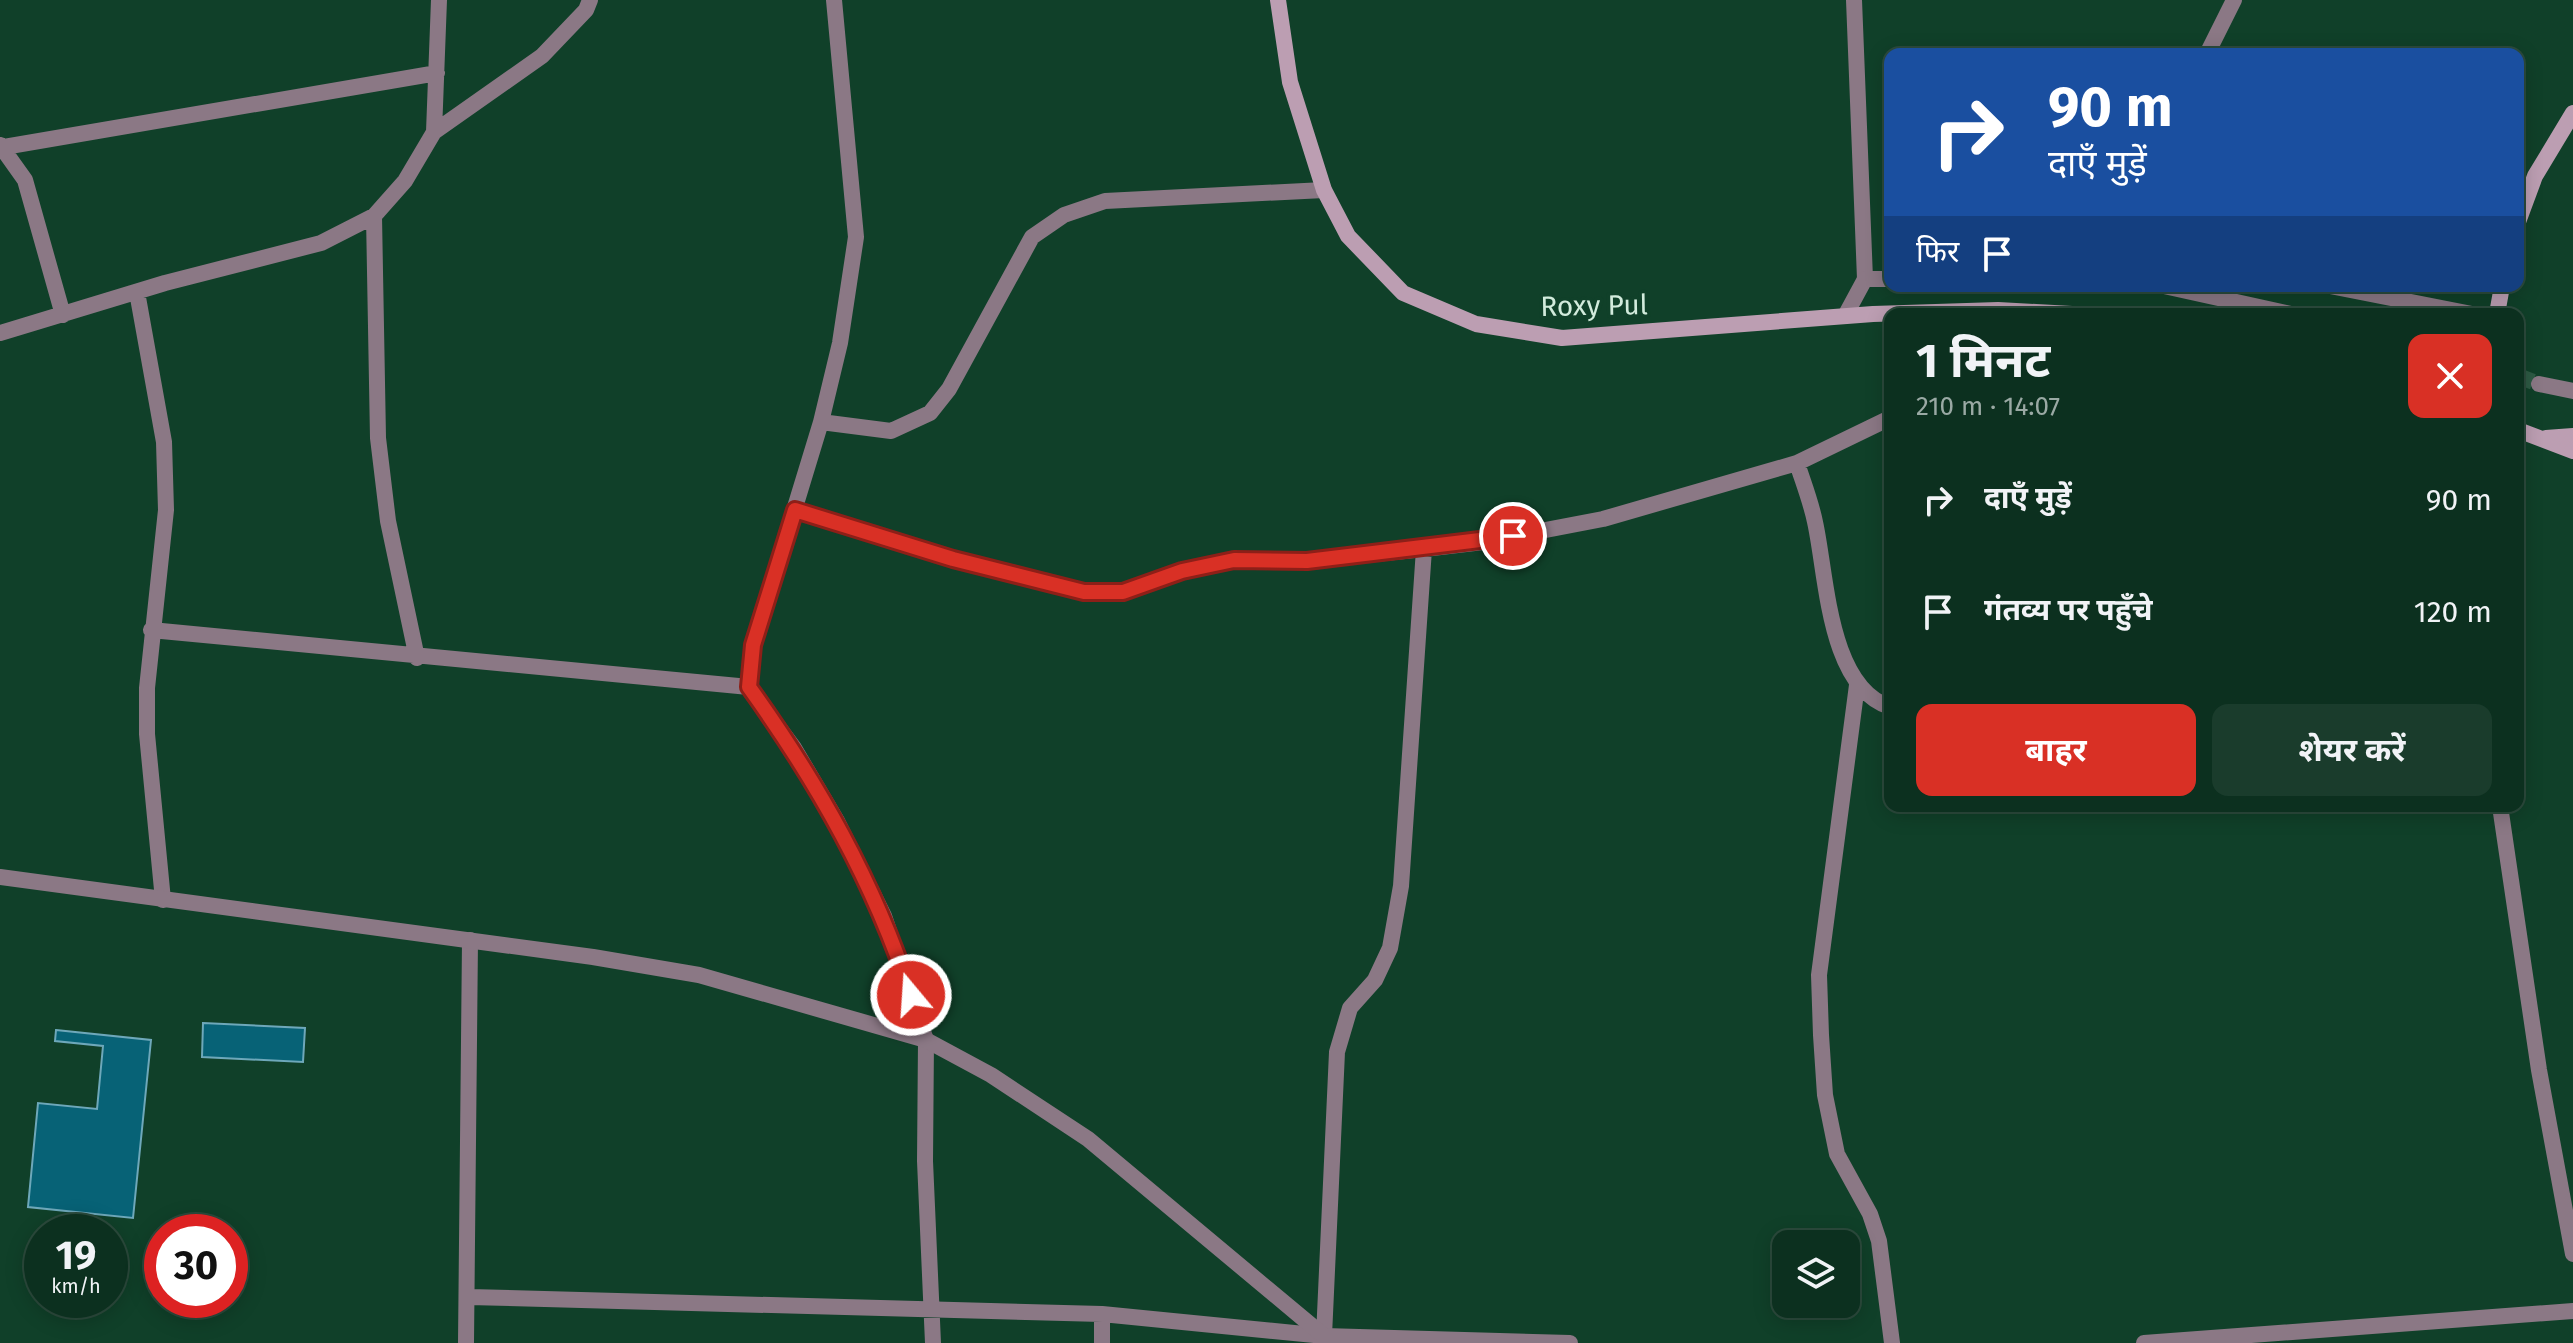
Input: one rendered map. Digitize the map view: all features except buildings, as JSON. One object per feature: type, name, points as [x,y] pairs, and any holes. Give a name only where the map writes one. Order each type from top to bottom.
[{"type":"main road","name":"Roxy Pul","points":[[1278,0],[1290,82],[1324,190],[1348,236],[1403,293],[1476,324],[1562,338],[1884,314]]},
{"type":"main road","points":[[2524,206],[2535,176],[2573,113]]},
{"type":"main road","points":[[2524,432],[2573,451]]},
{"type":"main road","points":[[2540,439],[2573,436]]},
{"type":"street","points":[[434,132],[439,0]]},
{"type":"street","points":[[0,333],[137,292],[321,243],[374,216],[405,181],[434,132],[542,56],[586,10],[590,0]]},
{"type":"street","points":[[834,0],[856,237],[840,343],[821,422],[753,645],[749,687],[794,748],[837,821],[884,916],[926,1040],[925,1161],[933,1343]]},
{"type":"street","points":[[1845,316],[1865,279],[1854,0]]},
{"type":"street","points":[[2210,48],[2234,0]]},
{"type":"street","points":[[63,315],[38,215],[25,180],[2,146],[437,73]]},
{"type":"street","points":[[821,422],[891,431],[930,413],[949,389],[1006,279],[1032,237],[1064,215],[1105,201],[1324,190]]},
{"type":"street","points":[[374,216],[378,438],[388,521],[417,658]]},
{"type":"street","points":[[1865,279],[1884,279]]},
{"type":"street","points":[[137,292],[164,442],[166,510],[151,630],[147,734],[163,900]]},
{"type":"street","points":[[2191,292],[2264,308]]},
{"type":"street","points":[[2360,292],[2442,308]]},
{"type":"street","points":[[2539,384],[2573,391]]},
{"type":"street","points":[[795,510],[953,559],[1084,592],[1123,592],[1182,571],[1234,560],[1307,561],[1424,549],[1483,542],[1603,519],[1797,463],[1884,421]]},
{"type":"street","points":[[1797,463],[1815,520],[1840,644],[1857,685],[1884,705]]},
{"type":"street","points":[[1324,1340],[1337,1052],[1350,1008],[1375,980],[1390,948],[1401,886],[1424,549]]},
{"type":"street","points":[[151,630],[417,658],[749,687]]},
{"type":"street","points":[[1857,685],[1819,975],[1822,1050],[1825,1095],[1837,1154],[1870,1214],[1879,1241],[1892,1343]]},
{"type":"street","points":[[2501,812],[2539,1070],[2573,1254]]},
{"type":"street","points":[[0,877],[470,940],[699,975],[926,1040],[991,1075],[1088,1139],[1324,1340]]},
{"type":"street","points":[[466,1343],[469,1297],[470,940]]},
{"type":"street","points":[[469,1297],[1102,1314],[1324,1340],[1570,1343]]},
{"type":"street","points":[[2144,1343],[2573,1311]]},
{"type":"street","points":[[1102,1314],[1102,1343]]},
{"type":"tunnel","points":[[2524,378],[2539,384]]},
{"type":"route","points":[[911,995],[884,916],[837,821],[794,748],[749,687],[753,645],[795,510],[953,559],[1084,592],[1123,592],[1182,571],[1234,560],[1307,561],[1513,536]]}]
